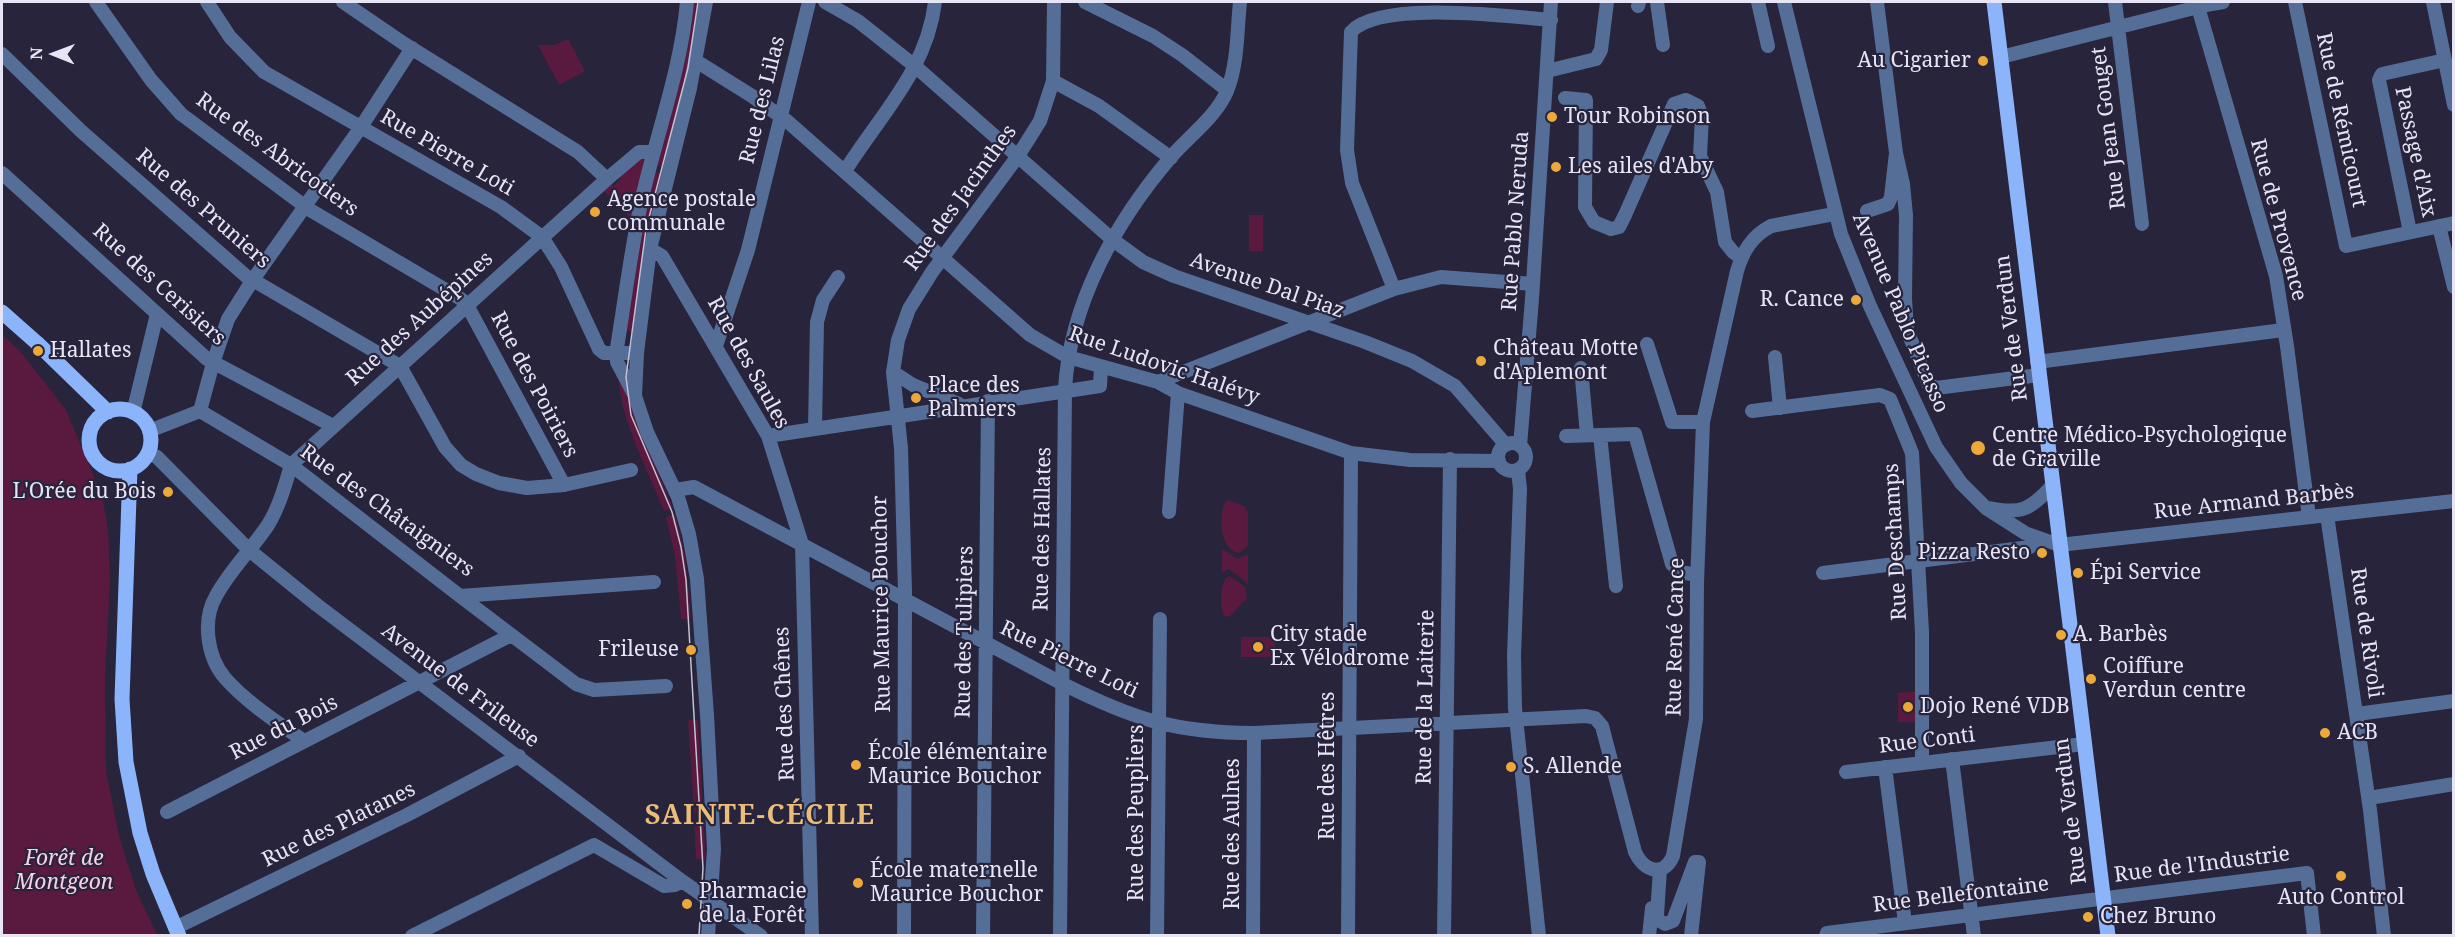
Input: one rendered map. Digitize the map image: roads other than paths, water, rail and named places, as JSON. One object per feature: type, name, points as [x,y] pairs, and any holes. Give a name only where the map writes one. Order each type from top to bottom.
[{"type":"main road","name":"Rue de Verdun","points":[[1994,2],[2108,936]]},
{"type":"main road","points":[[2,312],[108,412]]},
{"type":"main road","points":[[77,383],[93,424],[89,443],[96,460],[110,470],[130,470],[141,463],[148,453],[149,432],[143,421],[132,413],[121,410],[108,412],[93,424]]},
{"type":"main road","points":[[130,470],[122,699],[126,762],[140,833],[153,874],[177,932]]},
{"type":"street","name":"Rue des Abricotiers","points":[[96,2],[151,80],[181,114],[305,206],[461,299],[467,305]]},
{"type":"street","name":"Rue Pierre Loti","points":[[207,2],[230,37],[264,72],[501,207],[542,237],[561,267],[599,349],[604,353],[616,354]]},
{"type":"street","points":[[343,2],[578,152],[607,179]]},
{"type":"street","points":[[687,2],[685,24],[672,88],[637,219],[616,354],[617,362],[635,396],[647,432],[675,490],[689,534],[701,622],[712,816],[714,868],[708,936]]},
{"type":"street","points":[[635,396],[637,353],[650,249],[696,61],[706,2]]},
{"type":"street","name":"Rue des Lilas","points":[[716,346],[748,250],[809,2]]},
{"type":"street","name":"Avenue Dal Piaz","points":[[825,2],[858,21],[916,67],[1113,240],[1143,262],[1174,276],[1412,361],[1455,386],[1513,445]]},
{"type":"street","points":[[845,171],[916,67],[930,32],[935,2]]},
{"type":"street","name":"Rue des Jacinthes","points":[[898,416],[893,372],[898,340],[909,309],[943,258],[1018,156],[1040,121],[1053,81],[1054,2]]},
{"type":"street","points":[[1094,4],[1182,54],[1227,90],[1234,62],[1240,2]]},
{"type":"street","name":"Rue Pablo Neruda","points":[[1513,445],[1533,284],[1551,2]]},
{"type":"street","points":[[1547,71],[1596,59],[1601,50],[1607,2]]},
{"type":"street","points":[[1657,2],[1663,45]]},
{"type":"street","points":[[1758,2],[1768,46]]},
{"type":"street","name":"Avenue Pablo Picasso","points":[[1784,2],[1834,214],[1870,306],[1936,447],[1961,483],[1986,508],[2006,522],[2059,545]]},
{"type":"street","points":[[1877,2],[1906,215],[1907,330],[1929,385],[1936,388],[2038,369],[2283,330]]},
{"type":"street","name":"Rue Jean Gouget","points":[[2115,2],[2142,224]]},
{"type":"street","points":[[2001,57],[2223,2]]},
{"type":"street","name":"Rue de Rémicourt","points":[[2295,2],[2346,246],[2410,232]]},
{"type":"street","points":[[2433,2],[2454,105]]},
{"type":"street","points":[[1394,289],[1351,177],[1347,150],[1351,32],[1357,23],[1408,8],[1438,5],[1551,20]]},
{"type":"street","name":"Rue de Provence","points":[[2204,5],[2276,276],[2309,517]]},
{"type":"street","points":[[149,432],[200,411],[228,319],[252,281],[361,127],[412,48]]},
{"type":"street","name":"Rue des Pruniers","points":[[2,54],[81,131],[252,281],[400,366]]},
{"type":"street","name":"Passage d'Aix","points":[[2410,232],[2379,80],[2382,74],[2445,60]]},
{"type":"street","name":"Rue Ludovic Halévy","points":[[696,61],[781,116],[1030,335],[1068,357],[1158,382],[1178,393],[1351,453],[1410,460],[1499,461]]},
{"type":"street","points":[[1053,81],[1099,106],[1171,158]]},
{"type":"street","name":"Rue des Hallates","points":[[1060,936],[1068,357],[1095,273],[1113,240],[1144,192],[1213,112],[1227,90]]},
{"type":"street","points":[[1565,99],[1586,100],[1585,207],[1594,222],[1611,229],[1619,227],[1674,104],[1686,100],[1698,106],[1702,116],[1700,156],[1717,192],[1725,242],[1741,258]]},
{"type":"street","name":"Rue des Aubépines","points":[[291,465],[607,179],[639,152],[654,152]]},
{"type":"street","points":[[1867,211],[1888,204],[1892,197],[1896,153]]},
{"type":"street","name":"Rue des Cerisiers","points":[[2,173],[213,363],[333,426]]},
{"type":"street","name":"Rue René Cance","points":[[1658,870],[1671,861],[1673,856],[1696,719],[1697,575],[1703,422],[1741,258],[1750,241],[1771,226],[1834,214]]},
{"type":"street","points":[[2410,232],[2454,223]]},
{"type":"street","points":[[2439,226],[2454,287]]},
{"type":"street","name":"Rue des Saules","points":[[650,249],[662,256],[768,436],[802,544]]},
{"type":"street","points":[[815,428],[817,322],[823,300],[838,276]]},
{"type":"street","points":[[1158,382],[1394,289],[1441,277],[1533,284]]},
{"type":"street","name":"Rue des Poiriers","points":[[467,305],[564,485]]},
{"type":"street","points":[[132,413],[157,314]]},
{"type":"street","points":[[1647,344],[1671,422],[1703,422]]},
{"type":"street","points":[[616,354],[637,353]]},
{"type":"street","points":[[1775,357],[1780,408]]},
{"type":"street","points":[[400,366],[445,447],[460,465],[476,474],[499,483],[527,488],[564,485],[632,471]]},
{"type":"street","points":[[768,436],[988,401],[1066,382],[1100,386],[1101,367]]},
{"type":"street","points":[[1581,368],[1616,586]]},
{"type":"street","points":[[893,372],[913,385],[961,405]]},
{"type":"street","points":[[1168,512],[1178,393]]},
{"type":"street","name":"Rue Deschamps","points":[[1752,411],[1880,394],[1890,399],[1912,453],[1923,668],[1922,762]]},
{"type":"street","name":"Rue des Tulipiers","points":[[983,936],[988,401]]},
{"type":"street","name":"Rue des Châtaigniers","points":[[200,411],[291,465],[460,596],[654,582]]},
{"type":"street","name":"Rue Maurice Bouchor","points":[[898,416],[901,448],[904,600],[904,936]]},
{"type":"street","points":[[1566,436],[1635,434],[1672,564],[1680,572],[1697,575]]},
{"type":"street","points":[[1513,445],[1527,456],[1524,465],[1518,470],[1505,469],[1499,461],[1500,450],[1513,445]]},
{"type":"street","name":"Avenue de Frileuse","points":[[148,453],[157,457],[249,550],[317,605],[682,881],[761,936]]},
{"type":"street","name":"Rue des Hêtres","points":[[1348,936],[1351,453]]},
{"type":"street","name":"Rue de la Laiterie","points":[[1444,936],[1450,459]]},
{"type":"street","points":[[291,465],[281,500],[268,525],[215,596],[208,627],[209,644],[216,665],[242,695],[304,741]]},
{"type":"street","points":[[1518,470],[1521,489],[1514,656],[1517,719],[1539,936]]},
{"type":"street","points":[[1986,508],[2021,511],[2038,501],[2052,486]]},
{"type":"street","name":"Rue Pierre Loti","points":[[675,490],[694,487],[1063,684],[1105,705],[1158,723],[1210,733],[1254,733],[1517,719]]},
{"type":"street","name":"Rue Armand Barbès","points":[[2059,545],[2454,501]]},
{"type":"street","name":"Rue de Rivoli","points":[[2327,515],[2357,714],[2384,936]]},
{"type":"street","points":[[1823,573],[2030,547],[2039,538]]},
{"type":"street","name":"Rue des Chênes","points":[[802,544],[812,936]]},
{"type":"street","points":[[460,596],[576,684],[594,690],[666,686]]},
{"type":"street","name":"Rue des Peupliers","points":[[1157,936],[1160,619]]},
{"type":"street","name":"Rue du Bois","points":[[167,812],[511,635]]},
{"type":"street","points":[[2357,714],[2454,701]]},
{"type":"street","points":[[1517,719],[1586,716],[1595,718],[1602,726],[1635,852],[1640,862],[1647,868],[1658,870]]},
{"type":"street","name":"Rue des Aulnes","points":[[1253,936],[1254,733]]},
{"type":"street","name":"Rue Conti","points":[[1846,772],[2084,744]]},
{"type":"street","name":"Rue des Platanes","points":[[177,932],[519,756]]},
{"type":"street","points":[[1952,759],[1974,936]]},
{"type":"street","points":[[1885,767],[1905,923]]},
{"type":"street","points":[[2368,798],[2454,784]]},
{"type":"street","points":[[412,936],[594,844],[664,886],[675,885],[682,881]]},
{"type":"street","points":[[1658,870],[1657,915],[1658,920],[1665,924],[1673,921],[1695,862],[1699,862],[1690,936]]},
{"type":"street","points":[[1649,936],[1658,870]]},
{"type":"street","name":"Rue de l'Industrie","points":[[2103,899],[2307,873],[2314,936]]},
{"type":"street","name":"Rue Bellefontaine","points":[[1826,936],[1827,933],[2103,899]]},
{"type":"tram line","points":[[698,2],[688,68],[646,229],[626,377],[631,415],[672,512],[686,580],[703,868],[699,936]]},
{"type":"place","name":"Au Cigarier","points":[[1983,61]]},
{"type":"place","name":"Tour Robinson","points":[[1552,117]]},
{"type":"place","name":"Les ailes d'Aby","points":[[1556,167]]},
{"type":"place","name":"Agence postale communale","points":[[595,212]]},
{"type":"place","name":"R. Cance","points":[[1856,300]]},
{"type":"place","name":"Hallates","points":[[38,351]]},
{"type":"place","name":"Château Motte d'Aplemont","points":[[1481,361]]},
{"type":"place","name":"Place des Palmiers","points":[[916,398]]},
{"type":"place","name":"Centre Médico-Psychologique de Graville","points":[[1978,448]]},
{"type":"place","name":"L'Orée du Bois","points":[[168,492]]},
{"type":"place","name":"Pizza Resto","points":[[2042,553]]},
{"type":"place","name":"Épi Service","points":[[2078,573]]},
{"type":"place","name":"A. Barbès","points":[[2061,635]]},
{"type":"place","name":"City stade Ex Vélodrome","points":[[1258,647]]},
{"type":"place","name":"Frileuse","points":[[691,650]]},
{"type":"place","name":"Coiffure Verdun centre","points":[[2091,679]]},
{"type":"place","name":"Dojo René VDB","points":[[1908,707]]},
{"type":"place","name":"ACB","points":[[2325,733]]},
{"type":"place","name":"École élémentaire Maurice Bouchor","points":[[856,765]]},
{"type":"place","name":"S. Allende","points":[[1511,767]]},
{"type":"place","name":"Auto Control","points":[[2341,876]]},
{"type":"place","name":"École maternelle Maurice Bouchor","points":[[858,883]]},
{"type":"place","name":"Pharmacie de la Forêt","points":[[687,904]]},
{"type":"place","name":"Chez Bruno","points":[[2088,917]]},
{"type":"district","name":"SAINTE-CÉCILE","points":[[760,816]]},
{"type":"park label","name":"Forêt de Montgeon","points":[[64,871]]}]
